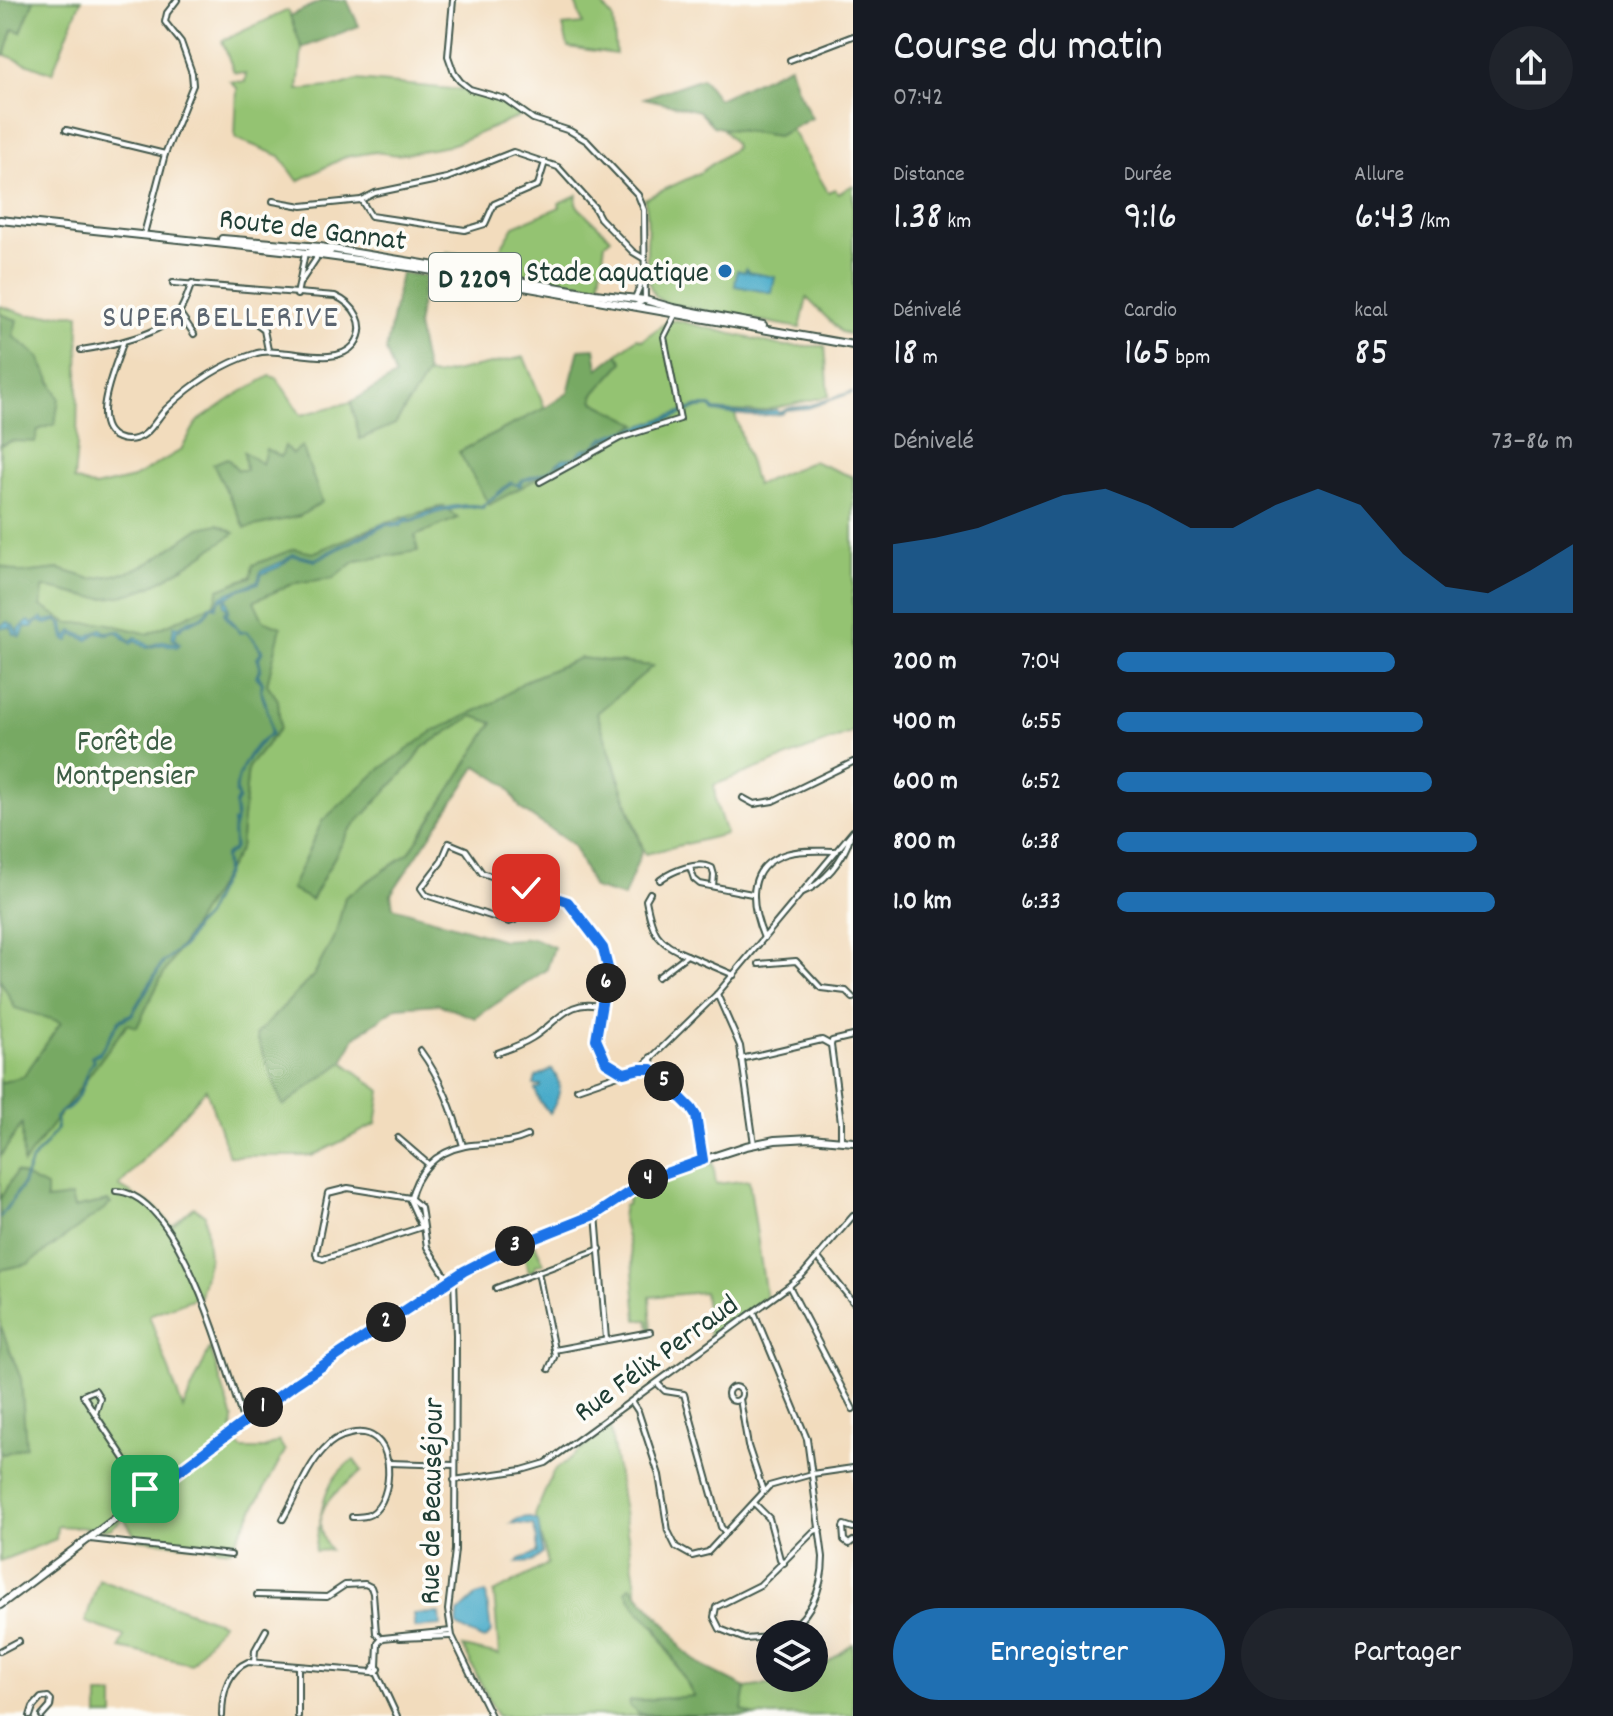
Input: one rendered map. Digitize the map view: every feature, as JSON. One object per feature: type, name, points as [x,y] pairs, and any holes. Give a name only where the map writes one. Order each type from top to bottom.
[{"type":"main road","name":"Route de Gannat","points":[[0,220],[413,262],[853,343]]},
{"type":"main road","name":"Route de Gannat","points":[[304,250],[477,277],[558,294],[641,303]]},
{"type":"main road","points":[[0,1605],[295,1384],[451,1279],[503,1251],[596,1214],[649,1179],[703,1160],[754,1144],[792,1138],[853,1143]]},
{"type":"street","points":[[144,234],[165,154],[193,85],[181,42],[165,22],[167,13],[177,0]]},
{"type":"street","points":[[453,0],[448,56],[454,73],[470,89],[505,99],[525,114],[570,131],[595,148],[642,203],[644,258],[641,303]]},
{"type":"street","points":[[790,60],[853,36]]},
{"type":"street","points":[[66,130],[165,154]]},
{"type":"street","points":[[273,201],[302,206],[361,200],[375,193],[447,178],[513,152],[558,167],[600,218],[633,252],[644,258]]},
{"type":"street","points":[[361,200],[371,216],[465,230],[485,224],[494,204],[500,200],[538,185],[545,162]]},
{"type":"street","points":[[297,295],[304,250]]},
{"type":"street","points":[[299,285],[315,252],[413,262]]},
{"type":"street","points":[[641,303],[643,277]]},
{"type":"street","points":[[123,343],[102,412],[104,425],[112,436],[122,440],[146,433],[165,410],[227,365],[268,350],[330,356],[340,354],[356,343],[360,326],[358,316],[350,304],[335,296],[173,283]]},
{"type":"street","points":[[81,350],[123,343],[168,322],[179,312],[192,283]]},
{"type":"street","points":[[179,312],[194,334]]},
{"type":"street","points":[[540,482],[620,438],[677,421],[680,414],[664,337],[677,312]]},
{"type":"street","points":[[256,324],[264,330],[268,350]]},
{"type":"street","points":[[743,798],[754,804],[773,801],[853,762]]},
{"type":"street","points":[[640,1069],[717,994],[852,833]]},
{"type":"street","points":[[800,894],[818,885],[844,852],[852,833]]},
{"type":"street","points":[[526,888],[515,920],[509,922],[422,892],[422,885],[441,862],[449,843],[466,850],[482,873],[568,902],[603,948],[608,968],[596,1039],[606,1062],[624,1073]]},
{"type":"street","points":[[764,938],[755,916],[753,894],[764,869],[780,856],[800,851],[837,851]]},
{"type":"street","points":[[660,880],[668,874],[703,864],[712,868],[713,886]]},
{"type":"street","points":[[690,867],[696,882],[753,894]]},
{"type":"street","points":[[650,893],[646,900],[655,933],[666,945],[734,975]]},
{"type":"street","points":[[658,977],[687,955]]},
{"type":"street","points":[[759,964],[796,961],[821,988],[846,991],[853,998]]},
{"type":"street","points":[[717,994],[740,1046],[754,1144]]},
{"type":"street","points":[[497,1053],[534,1037],[572,1007],[587,1002],[602,1007]]},
{"type":"street","points":[[841,1141],[831,1045],[832,1041],[853,1036]]},
{"type":"street","points":[[741,1059],[822,1040],[831,1045]]},
{"type":"street","points":[[420,1050],[436,1071],[452,1106],[463,1146]]},
{"type":"street","points":[[651,1057],[652,1069],[696,1116],[703,1160]]},
{"type":"street","points":[[577,1089],[624,1073],[652,1069]]},
{"type":"street","points":[[451,1279],[431,1255],[411,1204],[410,1198],[427,1163],[463,1146],[517,1141],[527,1136]]},
{"type":"street","points":[[398,1138],[427,1163]]},
{"type":"street","points":[[410,1198],[348,1188],[326,1196],[316,1253],[320,1260],[422,1227]]},
{"type":"street","points":[[116,1191],[151,1207],[173,1235],[200,1296],[244,1422]]},
{"type":"street","points":[[596,1214],[606,1339]]},
{"type":"street","name":"Rue Félix Perraud","points":[[454,1480],[522,1470],[546,1463],[789,1286],[818,1258],[853,1216]]},
{"type":"street","points":[[496,1288],[600,1249]]},
{"type":"street","points":[[818,1258],[853,1302]]},
{"type":"street","points":[[538,1272],[555,1355],[549,1369]]},
{"type":"street","name":"Rue de Beauséjour","points":[[451,1279],[456,1335],[455,1550],[448,1603],[451,1633],[491,1716]]},
{"type":"street","points":[[789,1286],[853,1409]]},
{"type":"street","points":[[754,1312],[807,1439],[820,1529],[823,1573],[817,1595],[797,1620]]},
{"type":"street","points":[[554,1350],[650,1332]]},
{"type":"street","points":[[657,1383],[665,1391],[684,1394],[721,1527],[726,1533]]},
{"type":"street","points":[[95,1414],[100,1398],[95,1390],[83,1395],[95,1414],[148,1494]]},
{"type":"street","points":[[740,1399],[748,1446],[763,1491]]},
{"type":"street","points":[[632,1402],[638,1411],[659,1475],[672,1541],[684,1553],[700,1555],[708,1552],[769,1486],[812,1474],[853,1468]]},
{"type":"street","points":[[283,1519],[316,1459],[335,1440],[357,1433],[369,1434],[379,1440],[389,1463],[379,1506],[370,1514],[352,1517]]},
{"type":"street","points":[[389,1463],[454,1465]]},
{"type":"street","points":[[754,1503],[769,1518],[780,1559],[784,1563]]},
{"type":"street","points":[[853,1528],[843,1527],[844,1540],[849,1544],[853,1541]]},
{"type":"street","points":[[756,1638],[731,1635],[716,1625],[714,1612],[722,1602],[760,1585],[814,1531],[820,1529]]},
{"type":"street","points":[[90,1539],[231,1555]]},
{"type":"street","points":[[257,1595],[327,1597],[345,1585],[365,1584],[371,1587],[373,1593],[376,1633],[381,1639]]},
{"type":"street","points":[[254,1662],[255,1650],[266,1630]]},
{"type":"street","points":[[381,1639],[451,1633]]},
{"type":"street","points":[[381,1639],[375,1671],[397,1716]]},
{"type":"street","points":[[0,1651],[19,1641]]},
{"type":"street","points":[[222,1716],[222,1704],[231,1676],[237,1667],[254,1662],[375,1671]]},
{"type":"street","points":[[298,1667],[298,1716]]},
{"type":"street","points":[[30,1716],[41,1698],[48,1697],[50,1707],[42,1716]]},
{"type":"green space","points":[[0,0],[34,0],[21,32],[13,29],[5,55],[0,55]]},
{"type":"green space","points":[[34,0],[81,0],[52,73],[5,55],[13,29],[21,32]]},
{"type":"green space","points":[[323,0],[347,0],[359,26],[302,48],[290,16]]},
{"type":"green space","points":[[574,0],[598,0],[613,18],[616,54],[568,47],[563,26],[583,24]]},
{"type":"green space","points":[[288,10],[302,48],[298,90],[338,86],[357,80],[462,90],[501,102],[521,116],[448,146],[398,155],[375,152],[345,157],[298,181],[280,156],[235,138],[237,88],[230,81],[245,82],[246,74],[234,72],[222,41]]},
{"type":"green space","points":[[790,66],[797,89],[812,118],[778,136],[713,126],[699,111],[644,98],[702,78],[718,99]]},
{"type":"green space","points":[[722,128],[778,136],[791,129],[828,192],[835,189],[838,194],[853,185],[853,335],[841,332],[807,298],[800,328],[668,304],[657,297],[650,287],[644,199],[698,174],[735,148]]},
{"type":"green space","points":[[577,195],[579,208],[611,238],[605,243],[599,287],[446,262],[447,252],[494,259],[514,226],[560,207],[559,203]]},
{"type":"green space","points":[[401,273],[425,276],[417,326],[427,374],[395,424],[360,439],[351,402],[395,376],[386,351]]},
{"type":"green space","points":[[0,306],[28,315],[79,314],[74,480],[95,487],[133,478],[181,450],[197,422],[270,376],[277,378],[301,415],[351,402],[360,439],[395,424],[427,374],[434,376],[524,357],[545,408],[459,452],[605,441],[637,424],[594,402],[593,395],[623,362],[617,354],[637,338],[642,340],[675,320],[782,346],[825,346],[829,396],[757,412],[734,411],[756,485],[813,461],[853,477],[853,732],[714,785],[726,834],[645,854],[597,713],[652,666],[580,658],[527,680],[495,702],[432,732],[291,889],[312,899],[348,832],[415,760],[422,748],[473,716],[494,722],[409,853],[345,897],[336,933],[314,975],[256,1035],[283,1105],[343,1062],[381,1091],[376,1124],[312,1156],[229,1156],[206,1089],[119,1186],[156,1208],[172,1226],[194,1207],[205,1215],[209,1258],[200,1296],[149,1315],[183,1409],[210,1348],[233,1419],[232,1435],[242,1449],[264,1449],[279,1441],[285,1451],[231,1550],[137,1539],[124,1518],[110,1529],[57,1526],[56,1539],[0,1561],[0,1453],[4,1454],[21,1379],[0,1325],[0,1270],[108,1201],[74,1208],[45,1200],[0,1199],[0,1157],[23,1122],[23,1163],[127,1024],[137,1026],[160,980],[240,849],[248,767],[280,728],[278,700],[267,684],[280,628],[263,620],[253,601],[295,583],[333,578],[356,561],[417,551],[415,536],[443,506],[387,522],[313,553],[294,549],[253,565],[252,576],[219,589],[215,603],[148,634],[105,623],[68,623],[41,606],[43,588],[105,598],[150,587],[200,528],[149,563],[126,573],[91,579],[59,569],[22,573],[0,566],[0,445],[12,441],[39,357],[13,336],[16,320],[0,314]]},
{"type":"green space","points":[[0,314],[17,320],[13,336],[39,357],[59,398],[55,424],[38,430],[35,442],[12,441],[0,445]]},
{"type":"green space","points":[[595,348],[598,369],[617,354],[623,362],[593,395],[594,402],[638,424],[489,505],[459,452],[568,393],[579,349]]},
{"type":"green space","points":[[285,446],[292,454],[302,446],[322,502],[300,516],[245,528],[213,464],[227,458],[238,470],[246,470],[244,452],[262,464],[266,449],[281,457]]},
{"type":"green space","name":"Forêt de Montpensier","points":[[443,506],[458,518],[415,536],[418,551],[356,561],[333,578],[294,583],[254,601],[263,620],[281,627],[267,684],[278,700],[280,728],[248,767],[240,849],[160,980],[137,1027],[127,1024],[23,1164],[22,1124],[0,1157],[0,1083],[24,1076],[61,1022],[15,1008],[0,979],[0,566],[22,573],[59,569],[91,579],[126,573],[149,563],[200,528],[218,524],[235,533],[173,574],[140,591],[96,598],[43,588],[41,606],[68,623],[105,623],[148,634],[215,603],[219,589],[251,577],[253,565],[294,549],[313,553],[387,522]]},
{"type":"green space","points":[[580,658],[653,666],[597,713],[642,850],[624,897],[593,888],[573,845],[521,809],[506,785],[477,766],[391,894],[393,907],[503,940],[533,938],[554,947],[547,969],[475,1018],[438,1004],[397,1007],[355,1037],[343,1062],[283,1106],[256,1035],[314,975],[336,933],[345,897],[409,853],[493,723],[473,716],[422,748],[415,760],[348,832],[311,900],[291,889],[322,821],[379,770],[432,732],[495,702],[527,680]]},
{"type":"green space","points":[[0,979],[16,1008],[62,1021],[24,1076],[0,1083]]},
{"type":"green space","points":[[713,1163],[716,1184],[749,1180],[766,1297],[710,1340],[704,1292],[650,1297],[650,1332],[648,1320],[637,1320],[632,1259],[622,1217],[624,1205],[627,1205],[628,1198],[648,1186]]},
{"type":"green space","points":[[16,1172],[46,1187],[46,1200],[71,1197],[74,1208],[108,1201],[111,1204],[28,1264],[0,1270],[0,1199]]},
{"type":"green space","points":[[535,1244],[544,1264],[535,1265],[534,1270],[529,1272],[522,1249]]},
{"type":"green space","points":[[0,1325],[21,1379],[26,1446],[4,1454],[0,1453]]},
{"type":"green space","points":[[610,1427],[638,1598],[694,1697],[694,1716],[497,1716],[463,1647],[499,1655],[494,1593],[548,1564],[535,1515],[553,1472]]},
{"type":"green space","points":[[354,1460],[362,1471],[333,1495],[322,1514],[320,1525],[330,1550],[315,1551],[321,1512],[329,1488],[343,1468]]},
{"type":"green space","points":[[99,1579],[222,1623],[191,1664],[120,1648],[124,1636],[85,1622]]},
{"type":"green space","points":[[631,1586],[674,1634],[681,1648],[702,1666],[746,1688],[742,1710],[755,1716],[639,1714],[629,1706],[630,1701],[694,1696],[656,1627],[639,1612],[626,1591]]},
{"type":"green space","points":[[853,1644],[853,1715],[755,1716],[741,1710],[746,1688],[756,1687],[756,1692],[828,1692],[828,1662]]},
{"type":"green space","points":[[98,1695],[114,1695],[114,1716],[98,1716]]},
{"type":"water","points":[[746,268],[748,272],[775,277],[772,293],[735,286],[737,270],[745,272]]},
{"type":"water","points":[[853,392],[808,408],[786,410],[782,414],[752,416],[714,412],[710,407],[698,408],[644,429],[605,439],[594,446],[605,437],[698,406],[711,406],[715,410],[754,414],[777,410],[780,413],[783,411],[790,408],[812,405]]},
{"type":"water","points":[[593,447],[576,458],[554,466],[563,459],[575,457],[584,449]]},
{"type":"water","points":[[554,466],[551,472],[516,485],[548,471]]},
{"type":"water","points":[[511,482],[515,484],[511,483],[483,508],[453,509],[416,520],[405,521],[401,526],[386,525],[315,561],[293,556],[279,567],[262,574],[259,583],[240,589],[227,598],[229,611],[226,613],[240,632],[246,631],[251,636],[246,632],[239,633],[225,616],[224,613],[228,610],[224,604],[226,597],[216,607],[211,606],[201,619],[177,629],[175,639],[180,644],[177,647],[164,644],[147,648],[135,640],[131,644],[117,632],[106,634],[98,632],[88,640],[73,634],[69,641],[64,639],[61,624],[57,621],[46,624],[39,621],[32,627],[25,627],[21,637],[14,634],[11,627],[0,626],[7,622],[19,635],[19,629],[29,621],[32,624],[42,618],[45,621],[57,619],[63,623],[67,638],[72,631],[87,637],[101,629],[105,632],[121,631],[130,641],[136,637],[149,646],[164,641],[177,644],[172,638],[174,626],[180,627],[188,620],[201,617],[209,605],[215,605],[222,596],[258,581],[261,571],[293,554],[315,559],[385,523],[398,523],[407,518],[412,520],[456,506],[482,506]]},
{"type":"water","points":[[253,638],[263,651],[259,658],[261,668],[258,674],[263,683],[261,689],[262,683],[256,676],[260,666],[257,658],[261,651]]},
{"type":"water","points":[[269,717],[272,734],[245,763],[238,782],[239,799],[235,806],[238,798],[235,792],[239,775],[246,759],[251,752],[270,734]]},
{"type":"water","points":[[234,837],[235,847],[231,853],[225,857],[227,871],[205,917],[195,927],[186,944],[164,962],[132,1015],[119,1022],[99,1055],[92,1056],[94,1061],[91,1056],[101,1050],[119,1020],[131,1014],[161,964],[183,945],[191,930],[205,916],[225,872],[224,856],[234,848]]},
{"type":"water","points":[[552,1069],[559,1091],[550,1113],[540,1102],[535,1089],[541,1085],[534,1085],[536,1077]]},
{"type":"water","points":[[88,1070],[83,1088],[76,1101],[56,1117],[56,1121],[55,1118],[58,1114],[77,1095]]},
{"type":"water","points":[[57,1124],[57,1130],[31,1163],[22,1187],[0,1218],[21,1186],[31,1161],[55,1132]]},
{"type":"water","points":[[528,1517],[538,1521],[542,1554],[532,1562],[517,1563],[537,1553],[533,1525],[511,1523]]},
{"type":"water","points":[[486,1593],[491,1632],[487,1638],[481,1639],[457,1626],[458,1613],[476,1596]]},
{"type":"water","points":[[440,1613],[441,1626],[414,1628],[414,1614]]},
{"type":"place","name":"Stade aquatique","points":[[725,271]]},
{"type":"district","name":"SUPER BELLERIVE","points":[[221,315]]},
{"type":"route","points":[[145,1489],[148,1494],[295,1384],[478,1262],[596,1214],[649,1179],[703,1160],[696,1116],[691,1108],[652,1069],[624,1073],[615,1070],[599,1050],[597,1025],[608,968],[603,948],[568,902],[526,888]]}]
